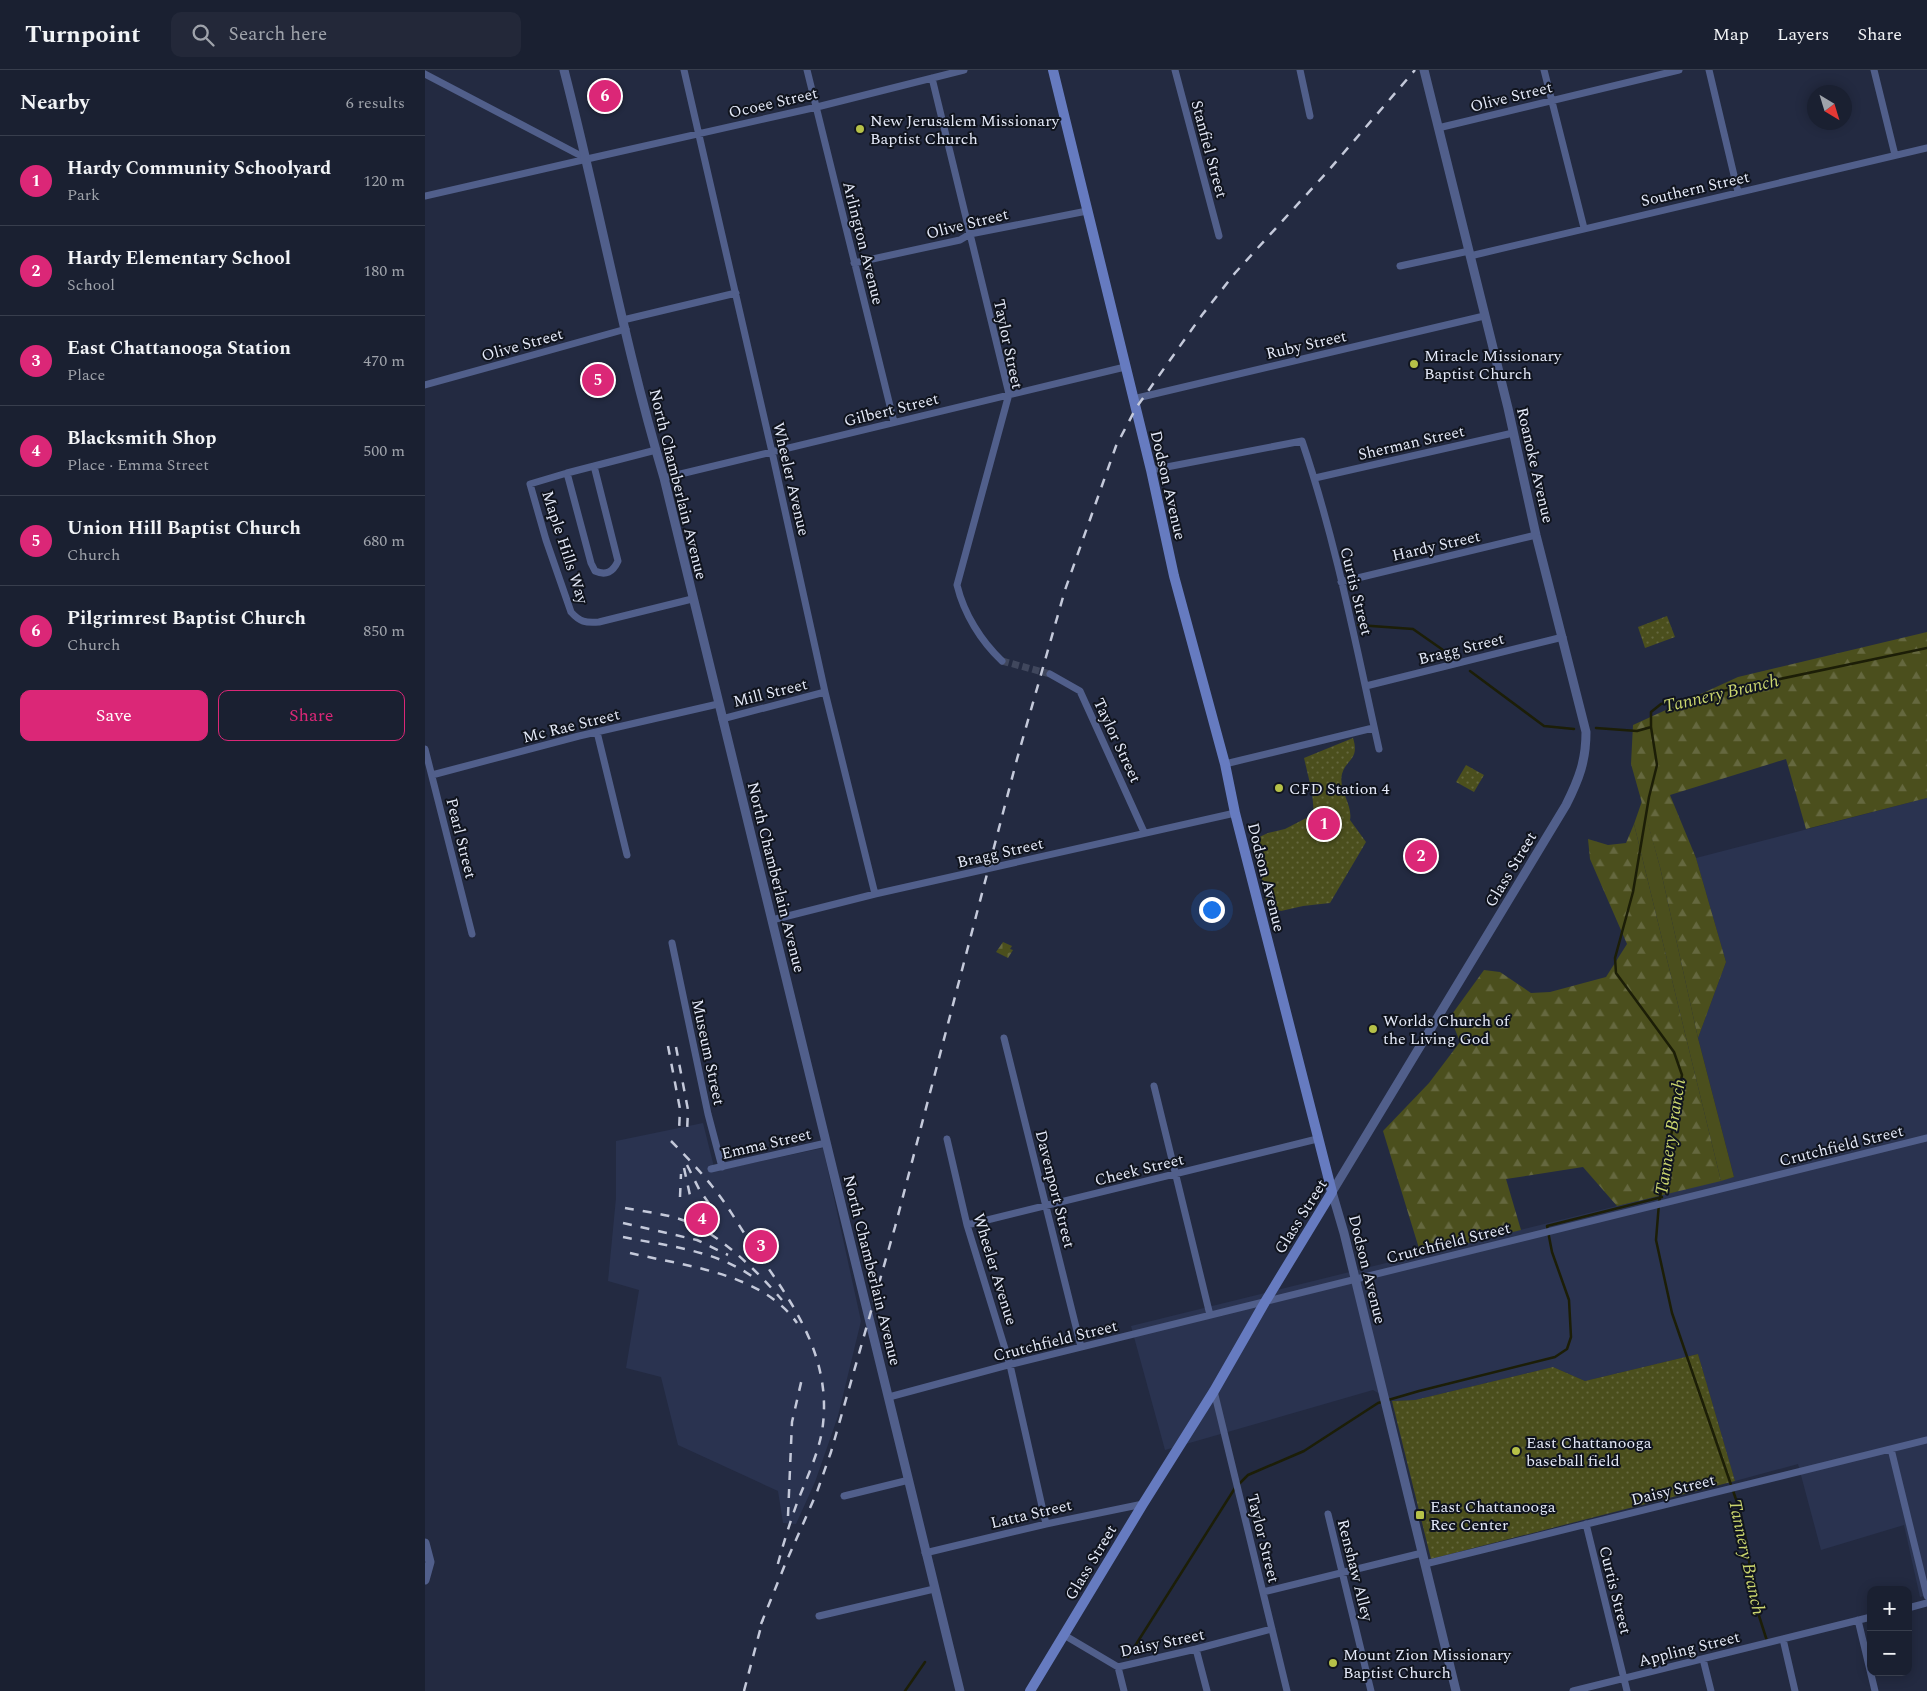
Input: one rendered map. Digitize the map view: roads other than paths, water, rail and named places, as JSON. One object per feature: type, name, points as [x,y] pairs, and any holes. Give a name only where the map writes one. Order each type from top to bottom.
[{"type":"main road","name":"Dodson Avenue","points":[[1053,70],[1151,470],[1174,576],[1225,764],[1235,813],[1332,1192]]},
{"type":"main road","name":"Glass Street","points":[[1030,1691],[1214,1390],[1332,1192]]},
{"type":"street","name":"North Chamberlain Avenue","points":[[564,70],[960,1691]]},
{"type":"street","name":"Wheeler Avenue","points":[[684,70],[825,692],[875,894]]},
{"type":"street","name":"Arlington Avenue","points":[[807,70],[895,422]]},
{"type":"street","name":"Ocoee Street","points":[[425,196],[817,107],[964,70]]},
{"type":"street","name":"Stanfiel Street","points":[[1175,70],[1219,236]]},
{"type":"street","points":[[1299,70],[1310,116]]},
{"type":"street","name":"Roanoke Avenue","points":[[1424,70],[1506,398],[1536,535],[1583,715],[1586,732],[1586,751]]},
{"type":"street","points":[[1545,70],[1584,228]]},
{"type":"street","name":"Olive Street","points":[[1437,128],[1679,70]]},
{"type":"street","points":[[1709,70],[1739,192]]},
{"type":"street","points":[[1874,70],[1895,155]]},
{"type":"street","points":[[425,74],[587,159]]},
{"type":"street","name":"Taylor Street","points":[[932,78],[1009,394],[957,585],[959,594],[982,640],[1002,661]]},
{"type":"street","name":"Southern Street","points":[[1400,266],[1469,254],[1927,148]]},
{"type":"street","name":"Olive Street","points":[[855,264],[960,240],[970,234],[1087,211]]},
{"type":"street","name":"Olive Street","points":[[425,385],[625,324],[736,293]]},
{"type":"street","name":"Ruby Street","points":[[1133,399],[1484,316]]},
{"type":"street","name":"Gilbert Street","points":[[664,478],[1125,366]]},
{"type":"street","name":"Sherman Street","points":[[1315,478],[1513,433]]},
{"type":"street","name":"Curtis Street","points":[[1151,470],[1302,441],[1315,478],[1366,686],[1373,728],[1379,749]]},
{"type":"street","points":[[594,466],[617,562],[615,569],[609,573],[601,574],[595,572],[591,563],[567,473],[594,466],[656,450]]},
{"type":"street","name":"Maple Hills Way","points":[[567,473],[531,484],[546,540],[571,612],[577,620],[586,623],[599,622],[692,598]]},
{"type":"street","name":"Hardy Street","points":[[1341,582],[1536,535]]},
{"type":"street","name":"Bragg Street","points":[[1366,686],[1563,637]]},
{"type":"street","name":"Taylor Street","points":[[1050,674],[1080,691],[1144,832]]},
{"type":"street","name":"Mill Street","points":[[722,719],[825,692]]},
{"type":"street","name":"Mc Rae Street","points":[[432,775],[597,732],[718,704]]},
{"type":"street","points":[[1225,764],[1373,728]]},
{"type":"street","points":[[597,732],[627,855]]},
{"type":"street","name":"Pearl Street","points":[[425,749],[472,934]]},
{"type":"street","name":"Glass Street","points":[[1332,1192],[1566,805],[1580,777],[1586,751]]},
{"type":"street","name":"Bragg Street","points":[[772,920],[875,894],[1235,813]]},
{"type":"street","name":"Museum Street","points":[[672,943],[708,1114],[722,1167]]},
{"type":"street","name":"Davenport Street","points":[[1004,1038],[1081,1347]]},
{"type":"street","points":[[1154,1086],[1210,1315]]},
{"type":"street","name":"Crutchfield Street","points":[[889,1397],[1081,1347],[1927,1138]]},
{"type":"street","name":"Cheek Street","points":[[967,1225],[1317,1139]]},
{"type":"street","name":"Wheeler Avenue","points":[[947,1140],[967,1225],[1010,1365],[1046,1524]]},
{"type":"street","name":"Emma Street","points":[[711,1169],[826,1143]]},
{"type":"street","name":"Dodson Avenue","points":[[1332,1192],[1456,1691]]},
{"type":"street","name":"Taylor Street","points":[[1214,1390],[1287,1691]]},
{"type":"street","name":"Daisy Street","points":[[1425,1564],[1927,1440]]},
{"type":"street","points":[[1891,1449],[1927,1596]]},
{"type":"street","points":[[844,1496],[909,1480]]},
{"type":"street","name":"Latta Street","points":[[925,1553],[1046,1524],[1143,1504]]},
{"type":"street","name":"Renshaw Alley","points":[[1328,1514],[1371,1691]]},
{"type":"street","name":"Curtis Street","points":[[1586,1524],[1627,1691]]},
{"type":"street","points":[[425,1543],[430,1562],[425,1580]]},
{"type":"street","points":[[1263,1592],[1422,1553]]},
{"type":"street","points":[[819,1616],[934,1589]]},
{"type":"street","points":[[1912,1607],[1927,1603]]},
{"type":"street","name":"Appling Street","points":[[1573,1691],[1867,1618]]},
{"type":"street","points":[[1858,1620],[1875,1691]]},
{"type":"street","name":"Daisy Street","points":[[1064,1635],[1119,1668],[1197,1650],[1272,1629]]},
{"type":"street","points":[[1783,1639],[1795,1691]]},
{"type":"street","points":[[1197,1650],[1207,1691]]},
{"type":"street","points":[[1703,1659],[1711,1691]]},
{"type":"street","points":[[1119,1668],[1124,1691]]},
{"type":"waterway","points":[[1358,625],[1413,629],[1453,657]]},
{"type":"waterway","name":"Tannery Branch","points":[[1767,1641],[1754,1600],[1747,1545],[1740,1511],[1672,1313],[1656,1240],[1659,1203],[1682,1075],[1674,1052],[1616,973],[1615,958],[1633,892],[1649,797],[1657,765],[1651,727],[1651,712],[1661,704],[1927,648]]},
{"type":"waterway","points":[[1470,671],[1544,726],[1574,729]]},
{"type":"waterway","points":[[1596,728],[1637,731],[1651,727]]},
{"type":"waterway","points":[[1128,1657],[1235,1488],[1248,1475],[1304,1451],[1378,1403],[1555,1357],[1567,1349],[1571,1337],[1569,1300],[1552,1252],[1547,1226],[1662,1197]]},
{"type":"waterway","points":[[905,1691],[925,1662]]},
{"type":"tunnel","points":[[1002,661],[1050,674]]},
{"type":"railway","points":[[761,1624],[817,1492],[831,1452],[895,1227],[1017,759],[1065,590],[1116,446],[1136,408],[1202,315],[1235,273],[1328,171],[1415,70]]},
{"type":"railway","points":[[668,1046],[680,1109],[679,1131]]},
{"type":"railway","points":[[676,1047],[688,1110],[687,1132]]},
{"type":"railway","points":[[671,1141],[697,1168],[717,1193],[780,1286],[805,1328],[821,1374],[824,1398],[823,1424],[819,1444],[791,1520],[776,1571]]},
{"type":"railway","points":[[687,1165],[700,1191],[716,1213]]},
{"type":"railway","points":[[684,1168],[691,1200]]},
{"type":"railway","points":[[680,1197],[681,1174]]},
{"type":"railway","points":[[625,1208],[673,1217],[701,1229],[739,1256],[782,1300]]},
{"type":"railway","points":[[623,1223],[697,1240],[728,1255]]},
{"type":"railway","points":[[623,1237],[673,1246],[707,1255],[738,1268],[753,1277]]},
{"type":"railway","points":[[630,1253],[698,1268],[743,1282],[764,1293],[782,1306],[797,1323]]},
{"type":"railway","points":[[788,1516],[792,1422],[803,1374]]},
{"type":"railway","points":[[744,1691],[763,1619]]},
{"type":"place","name":"Pilgrimrest Baptist Church","points":[[605,96]]},
{"type":"place","name":"New Jerusalem Missionary Baptist Church","points":[[860,129]]},
{"type":"place","name":"Miracle Missionary Baptist Church","points":[[1414,364]]},
{"type":"place","name":"Union Hill Baptist Church","points":[[598,380]]},
{"type":"place","name":"CFD Station 4","points":[[1279,788]]},
{"type":"place","name":"Hardy Community Schoolyard","points":[[1324,824]]},
{"type":"place","name":"Hardy Elementary School","points":[[1421,856]]},
{"type":"place","name":"Worlds Church of the Living God","points":[[1373,1029]]},
{"type":"place","name":"Blacksmith Shop","points":[[702,1219]]},
{"type":"place","name":"East Chattanooga Station","points":[[761,1246]]},
{"type":"place","name":"East Chattanooga baseball field","points":[[1516,1451]]},
{"type":"place","name":"East Chattanooga Rec Center","points":[[1420,1515]]},
{"type":"place","name":"Mount Zion Missionary Baptist Church","points":[[1333,1663]]}]
